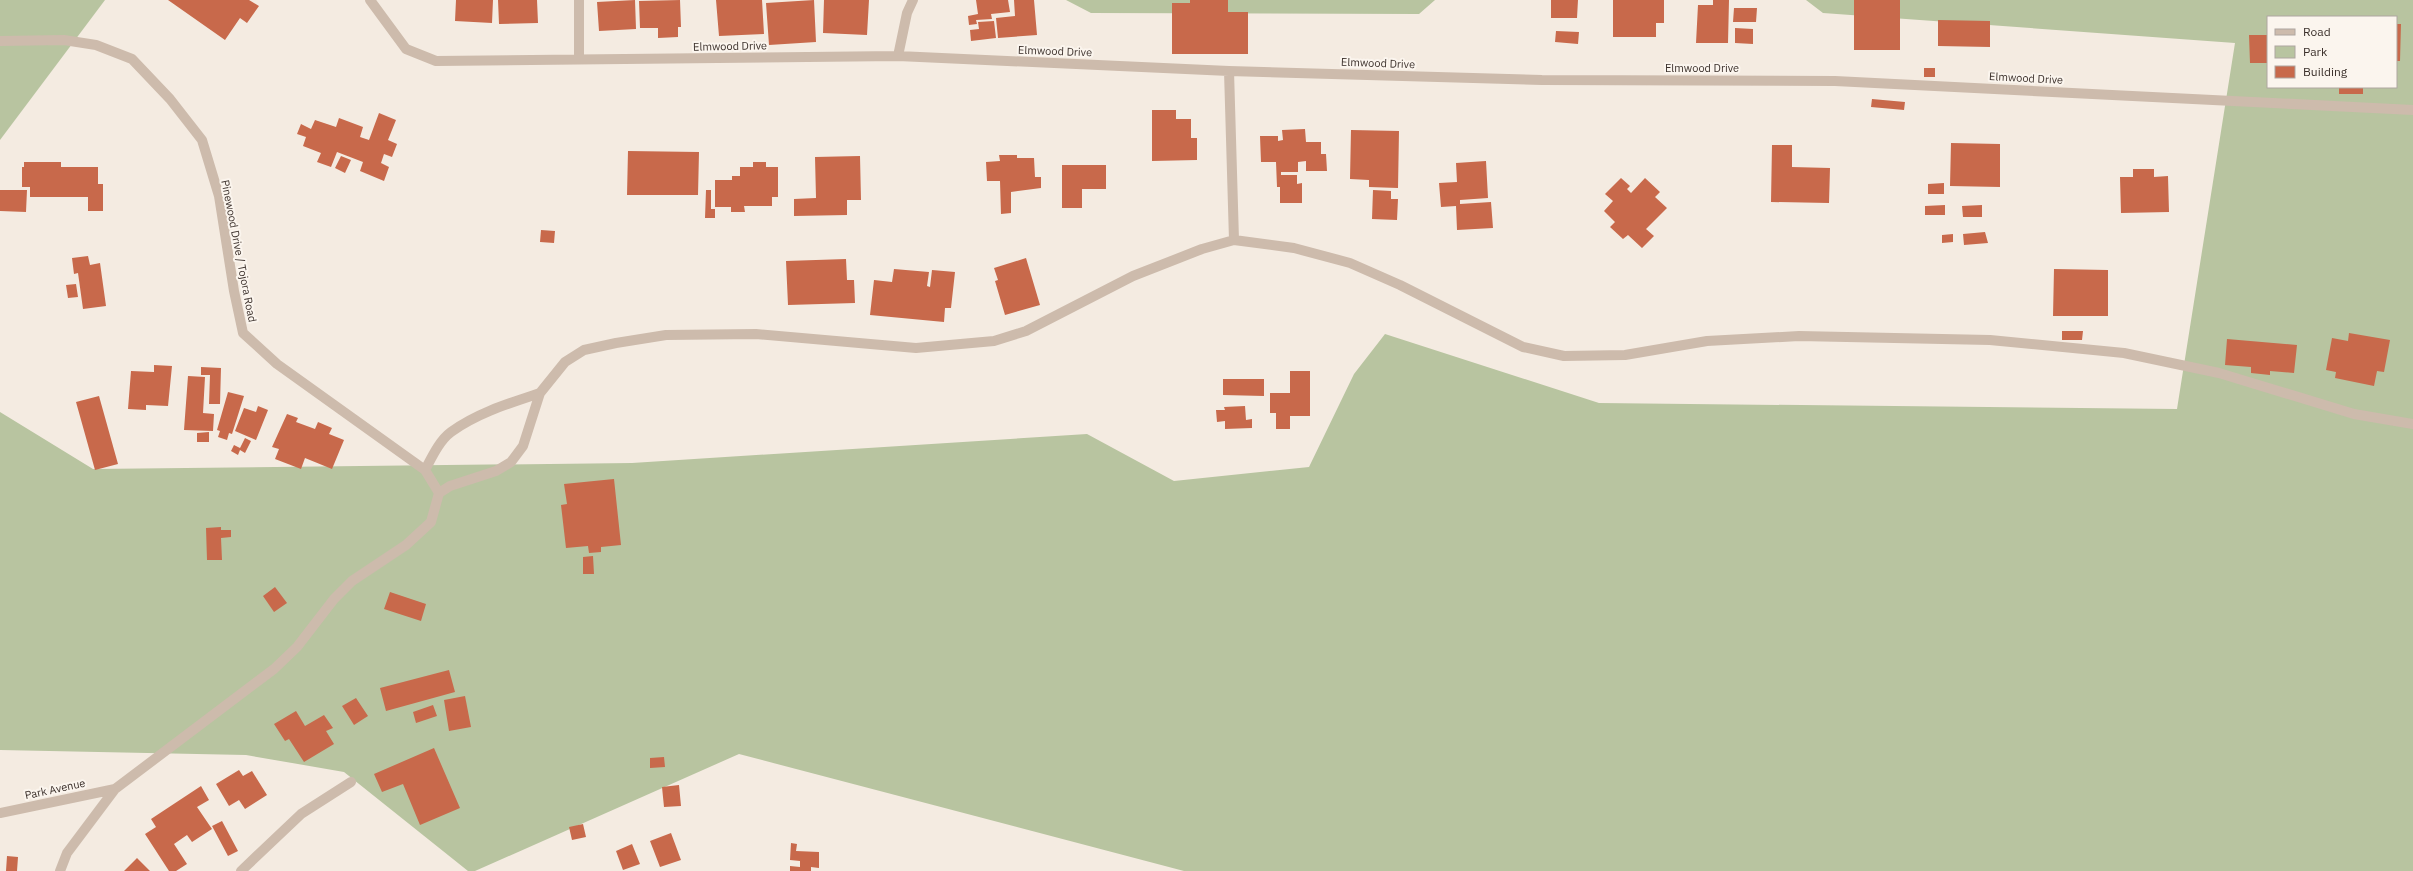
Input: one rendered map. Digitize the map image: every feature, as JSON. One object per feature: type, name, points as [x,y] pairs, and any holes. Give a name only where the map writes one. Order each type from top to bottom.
[{"type":"street","name":"Elmwood Drive","points":[[370,0],[406,49],[436,61],[898,56],[1229,71],[1542,80],[1836,81],[2413,110]]},
{"type":"street","points":[[579,0],[579,59]]},
{"type":"street","points":[[898,56],[907,13],[913,0]]},
{"type":"street","name":"Pinewood Drive / Tojora Road","points":[[0,41],[64,40],[96,45],[132,59],[170,99],[202,140],[219,196],[234,291],[243,333],[277,364],[425,470]]},
{"type":"street","points":[[1229,71],[1234,240]]},
{"type":"street","points":[[60,871],[67,853],[115,789],[274,668],[297,647],[334,599],[352,581],[406,545],[431,522],[439,493],[450,486],[496,471],[511,462],[523,446],[540,393],[565,362],[584,350],[616,342],[666,335],[756,334],[916,348],[994,341],[1026,331],[1133,276],[1202,249],[1234,240],[1294,248],[1350,263],[1400,285],[1523,347],[1564,356],[1624,355],[1707,341],[1799,336],[1990,340],[2124,353],[2219,373],[2354,414],[2413,424]]},
{"type":"street","points":[[439,493],[425,470],[435,450],[451,432],[490,411],[540,393]]},
{"type":"street","points":[[242,871],[301,814],[351,782]]},
{"type":"street","name":"Park Avenue","points":[[0,813],[115,789]]},
{"type":"green space","points":[[0,0],[105,0],[0,140]]},
{"type":"green space","points":[[1066,0],[1435,0],[1419,14],[1091,13]]},
{"type":"green space","points":[[1806,0],[2413,0],[2413,871],[1184,871],[739,754],[475,871],[468,871],[344,772],[246,755],[0,750],[0,412],[93,469],[632,463],[1087,434],[1174,481],[1309,467],[1354,374],[1385,334],[1599,403],[2177,409],[2235,43],[1823,13]]},
{"type":"building","points":[[168,0],[249,0],[259,6],[247,23],[240,18],[225,40]]},
{"type":"building","points":[[456,0],[493,0],[492,23],[455,21]]},
{"type":"building","points":[[498,0],[537,0],[538,23],[499,24]]},
{"type":"building","points":[[635,0],[636,29],[599,31],[597,2]]},
{"type":"building","points":[[680,0],[681,27],[678,27],[678,37],[658,38],[658,28],[640,28],[639,1]]},
{"type":"building","points":[[716,0],[762,0],[764,34],[719,36]]},
{"type":"building","points":[[814,0],[816,42],[769,45],[766,3]]},
{"type":"building","points":[[824,0],[869,0],[867,35],[823,33]]},
{"type":"building","points":[[976,0],[1008,0],[1010,12],[991,14],[992,19],[976,20],[977,24],[969,25],[968,16],[978,14]]},
{"type":"building","points":[[1014,0],[1034,0],[1037,35],[998,38],[996,18],[1015,16]]},
{"type":"building","points":[[1190,0],[1228,0],[1228,12],[1248,12],[1248,54],[1172,54],[1172,3],[1190,3]]},
{"type":"building","points":[[1551,0],[1578,0],[1577,18],[1551,18]]},
{"type":"building","points":[[1613,0],[1664,0],[1664,23],[1656,23],[1656,37],[1613,37]]},
{"type":"building","points":[[1713,0],[1729,0],[1728,43],[1696,43],[1698,5],[1713,5]]},
{"type":"building","points":[[1854,0],[1900,0],[1900,50],[1854,50]]},
{"type":"building","points":[[1734,8],[1757,8],[1756,22],[1733,22]]},
{"type":"building","points":[[1938,20],[1990,21],[1990,47],[1938,46]]},
{"type":"building","points":[[994,21],[996,38],[971,41],[970,30],[979,29],[978,22]]},
{"type":"building","points":[[2397,24],[2401,24],[2400,61],[2397,61]]},
{"type":"building","points":[[1735,28],[1753,29],[1753,44],[1735,43]]},
{"type":"building","points":[[1556,31],[1579,32],[1578,44],[1555,42]]},
{"type":"building","points":[[2249,35],[2267,35],[2267,63],[2250,63]]},
{"type":"building","points":[[1924,68],[1935,68],[1935,77],[1924,77]]},
{"type":"building","points":[[2339,88],[2363,88],[2363,94],[2339,94]]},
{"type":"building","points":[[1872,99],[1905,102],[1904,110],[1871,107]]},
{"type":"building","points":[[1152,110],[1176,110],[1176,119],[1191,119],[1191,138],[1197,138],[1197,160],[1152,161]]},
{"type":"building","points":[[379,113],[396,120],[388,140],[397,144],[392,157],[384,154],[381,163],[389,167],[384,181],[360,171],[363,162],[337,152],[331,167],[317,162],[321,153],[303,146],[306,137],[297,134],[301,124],[311,129],[315,120],[336,127],[339,118],[363,127],[360,137],[369,140]]},
{"type":"building","points":[[1305,129],[1306,142],[1321,142],[1321,154],[1326,154],[1327,171],[1306,171],[1306,161],[1298,162],[1298,172],[1281,172],[1281,175],[1297,175],[1297,184],[1302,183],[1302,203],[1280,203],[1280,187],[1277,187],[1276,162],[1261,162],[1260,136],[1278,136],[1278,141],[1283,140],[1282,130]]},
{"type":"building","points":[[1351,130],[1399,131],[1398,188],[1369,187],[1369,180],[1350,179]]},
{"type":"building","points":[[1951,143],[2000,144],[2000,187],[1950,186]]},
{"type":"building","points":[[1772,145],[1792,145],[1792,167],[1830,168],[1829,203],[1771,202]]},
{"type":"building","points":[[628,151],[699,152],[698,195],[627,195]]},
{"type":"building","points":[[999,155],[1017,155],[1017,158],[1034,158],[1035,177],[1041,177],[1041,188],[1011,192],[1011,213],[1001,214],[1000,181],[987,181],[986,162],[1000,161]]},
{"type":"building","points":[[341,156],[351,160],[345,173],[335,168]]},
{"type":"building","points":[[860,156],[861,200],[847,200],[847,215],[794,216],[794,199],[816,198],[815,157]]},
{"type":"building","points":[[1486,161],[1488,198],[1460,200],[1460,204],[1491,202],[1493,228],[1457,230],[1456,206],[1441,207],[1439,183],[1457,182],[1456,163]]},
{"type":"building","points":[[24,162],[61,162],[61,167],[98,167],[98,184],[103,184],[103,211],[88,211],[88,197],[30,197],[30,187],[22,187],[22,167],[24,167]]},
{"type":"building","points":[[753,162],[766,162],[766,167],[778,167],[778,197],[772,197],[772,206],[744,206],[745,212],[731,212],[731,207],[715,207],[715,180],[732,180],[732,176],[740,176],[740,167],[753,167]]},
{"type":"building","points":[[1062,165],[1106,165],[1106,189],[1082,189],[1082,208],[1062,208]]},
{"type":"building","points":[[2133,169],[2154,169],[2154,177],[2168,176],[2169,212],[2121,213],[2120,177],[2133,177]]},
{"type":"building","points":[[1621,178],[1630,186],[1627,189],[1631,193],[1645,178],[1660,192],[1655,197],[1667,208],[1646,229],[1654,236],[1642,248],[1628,235],[1623,239],[1610,227],[1615,222],[1604,211],[1613,201],[1605,194]]},
{"type":"building","points":[[1944,183],[1944,194],[1928,194],[1928,184]]},
{"type":"building","points":[[0,190],[27,190],[26,212],[0,211]]},
{"type":"building","points":[[706,190],[711,190],[711,209],[715,209],[715,218],[705,218]]},
{"type":"building","points":[[1373,190],[1391,191],[1391,199],[1398,199],[1397,220],[1372,219]]},
{"type":"building","points":[[1945,205],[1945,215],[1925,215],[1925,206]]},
{"type":"building","points":[[1982,205],[1982,217],[1963,217],[1962,206]]},
{"type":"building","points":[[541,230],[555,231],[554,243],[540,242]]},
{"type":"building","points":[[1985,232],[1988,243],[1964,245],[1963,234]]},
{"type":"building","points":[[1953,234],[1953,242],[1942,243],[1942,235]]},
{"type":"building","points":[[88,256],[90,265],[100,263],[106,306],[83,309],[78,273],[74,274],[72,258]]},
{"type":"building","points":[[1026,258],[1040,305],[1005,315],[995,281],[998,280],[994,268]]},
{"type":"building","points":[[846,259],[847,280],[854,280],[855,303],[788,305],[786,261]]},
{"type":"building","points":[[894,269],[929,272],[927,286],[930,287],[932,270],[955,272],[951,308],[945,308],[944,322],[870,315],[874,280],[892,282]]},
{"type":"building","points":[[2054,269],[2108,270],[2108,316],[2053,316]]},
{"type":"building","points":[[76,284],[78,297],[68,298],[66,285]]},
{"type":"building","points":[[2062,331],[2083,331],[2082,340],[2062,340]]},
{"type":"building","points":[[2349,333],[2390,340],[2384,372],[2377,371],[2374,386],[2335,378],[2336,372],[2326,370],[2332,338],[2348,341]]},
{"type":"building","points":[[2227,339],[2297,345],[2294,373],[2270,371],[2270,375],[2251,373],[2251,367],[2225,365]]},
{"type":"building","points":[[154,365],[172,366],[168,406],[146,405],[146,410],[128,409],[131,371],[154,372]]},
{"type":"building","points":[[201,367],[221,368],[220,404],[209,404],[210,375],[201,375]]},
{"type":"building","points":[[1290,371],[1310,371],[1310,416],[1290,416],[1290,429],[1276,429],[1276,413],[1270,413],[1270,393],[1290,393]]},
{"type":"building","points":[[188,376],[205,377],[203,413],[214,414],[213,431],[184,430]]},
{"type":"building","points":[[1223,379],[1264,379],[1264,396],[1223,395]]},
{"type":"building","points":[[228,392],[244,396],[232,434],[229,433],[227,440],[218,437],[220,431],[217,430]]},
{"type":"building","points":[[99,396],[118,464],[95,470],[76,402]]},
{"type":"building","points":[[258,406],[268,410],[256,440],[235,431],[244,408],[256,412]]},
{"type":"building","points":[[1245,406],[1246,420],[1252,419],[1252,428],[1225,429],[1225,421],[1217,422],[1216,410],[1225,410],[1224,407]]},
{"type":"building","points":[[287,414],[298,418],[296,422],[315,429],[318,422],[332,428],[329,434],[344,440],[332,469],[305,458],[301,469],[275,459],[279,449],[272,447]]},
{"type":"building","points":[[209,432],[209,442],[197,442],[197,433]]},
{"type":"building","points":[[245,438],[251,441],[245,453],[240,450],[238,455],[231,451],[234,445],[240,448]]},
{"type":"building","points":[[614,479],[621,545],[601,547],[601,552],[589,553],[588,546],[566,548],[561,505],[567,504],[564,484]]},
{"type":"building","points":[[221,527],[221,530],[231,530],[231,537],[221,538],[222,560],[207,560],[206,528]]},
{"type":"building","points":[[593,556],[594,574],[583,574],[583,557]]},
{"type":"building","points":[[275,587],[287,603],[274,612],[263,596]]},
{"type":"building","points":[[390,592],[426,604],[421,621],[384,609]]},
{"type":"building","points":[[449,670],[455,692],[386,711],[380,688]]},
{"type":"building","points":[[465,696],[471,727],[449,731],[444,700]]},
{"type":"building","points":[[356,698],[368,716],[354,725],[342,706]]},
{"type":"building","points":[[433,705],[437,716],[416,723],[413,712]]},
{"type":"building","points":[[296,711],[305,726],[324,715],[333,728],[326,731],[334,744],[304,762],[289,739],[285,741],[274,724]]},
{"type":"building","points":[[434,748],[460,808],[420,825],[403,784],[382,792],[374,774]]},
{"type":"building","points":[[664,757],[665,767],[650,768],[650,758]]},
{"type":"building","points":[[239,770],[243,776],[252,771],[267,795],[245,809],[239,800],[229,806],[216,784]]},
{"type":"building","points":[[679,785],[681,806],[664,807],[662,787]]},
{"type":"building","points":[[201,786],[209,800],[197,807],[212,829],[192,842],[187,835],[174,844],[187,864],[176,871],[169,871],[145,834],[156,827],[151,819]]},
{"type":"building","points":[[222,821],[238,851],[228,856],[212,826]]},
{"type":"building","points":[[583,824],[586,837],[572,840],[569,827]]},
{"type":"building","points":[[671,833],[681,860],[660,867],[650,841]]},
{"type":"building","points":[[791,843],[797,844],[796,851],[819,852],[819,868],[811,867],[811,871],[790,871],[790,866],[800,867],[800,861],[790,860]]},
{"type":"building","points":[[632,844],[640,864],[623,870],[616,851]]},
{"type":"building","points":[[7,856],[18,857],[17,871],[6,871]]},
{"type":"building","points":[[137,858],[150,871],[124,871]]}]
